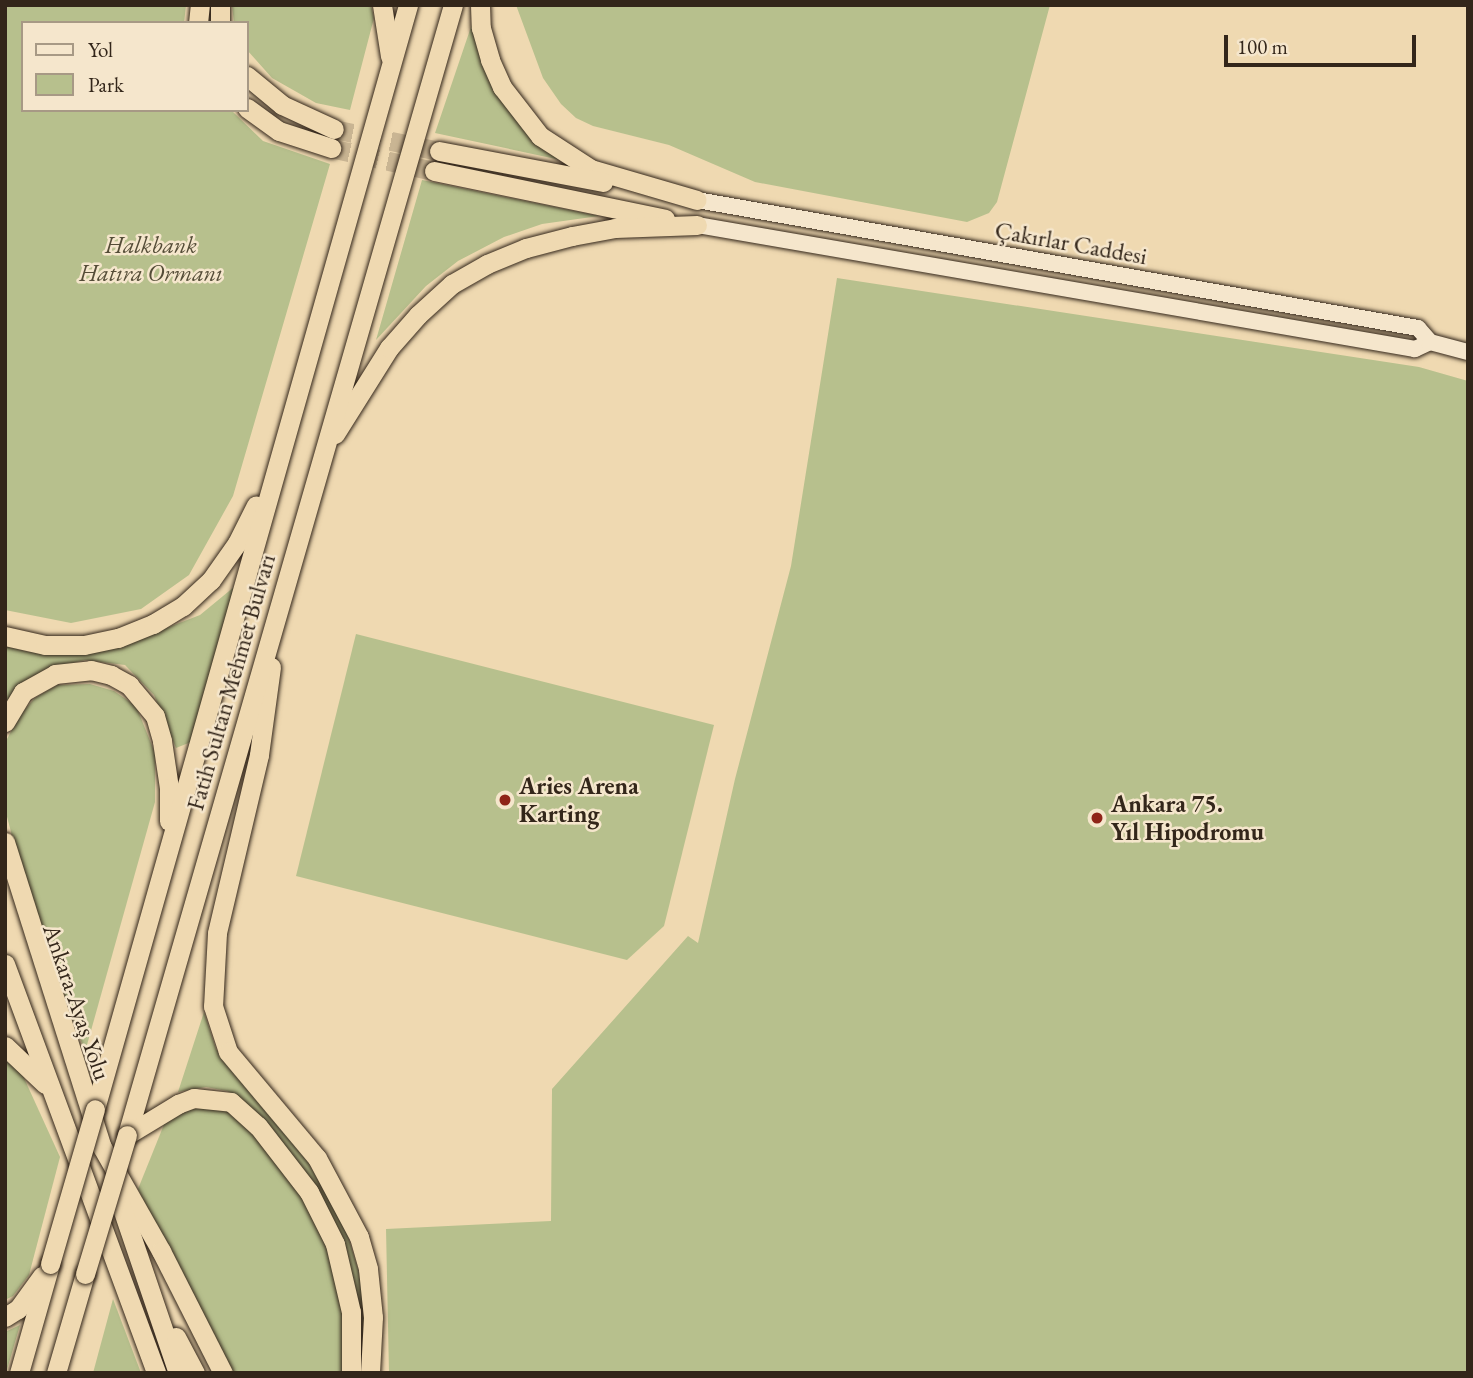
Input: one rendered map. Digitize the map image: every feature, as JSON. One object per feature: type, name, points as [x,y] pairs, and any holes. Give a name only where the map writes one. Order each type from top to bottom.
[{"type":"highway","points":[[382,5],[391,65]]},
{"type":"highway","name":"Fatih Sultan Mehmet Bulvarı","points":[[19,1373],[408,5]]},
{"type":"highway","name":"Fatih Sultan Mehmet Bulvarı","points":[[56,1373],[453,5]]},
{"type":"highway","points":[[480,5],[481,28],[490,60],[502,87],[540,136],[591,169],[697,200]]},
{"type":"highway","points":[[248,77],[282,105],[332,139],[279,131],[248,109]]},
{"type":"highway","points":[[439,151],[697,200]]},
{"type":"highway","points":[[434,171],[697,225]]},
{"type":"highway","points":[[319,463],[363,385],[389,348],[418,315],[452,284],[487,264],[526,248],[572,236],[615,228],[697,225]]},
{"type":"highway","points":[[5,636],[45,645],[84,645],[118,638],[153,624],[183,606],[211,580],[237,543],[276,466]]},
{"type":"highway","points":[[280,599],[259,755],[218,933],[213,1006],[228,1052],[317,1158],[359,1237],[368,1269],[373,1317],[370,1373]]},
{"type":"highway","points":[[5,722],[23,692],[55,674],[91,670],[111,675],[130,685],[155,716],[162,741],[169,788],[169,846]]},
{"type":"highway","points":[[5,842],[143,1274],[178,1373]]},
{"type":"highway","name":"Ankara-Ayaş Yolu","points":[[5,874],[102,1147]]},
{"type":"highway","points":[[5,964],[156,1373]]},
{"type":"highway","points":[[5,1046],[51,1089]]},
{"type":"highway","points":[[127,1135],[169,1109],[194,1098],[231,1102],[258,1126],[309,1192],[335,1244],[351,1312],[351,1373]]},
{"type":"highway","points":[[102,1147],[161,1251],[223,1373]]},
{"type":"highway","points":[[5,1317],[18,1309],[50,1264]]},
{"type":"highway","points":[[143,1274],[195,1373]]},
{"type":"main road","name":"Çakırlar Caddesi","points":[[697,200],[1418,328],[1430,342],[1468,352]]},
{"type":"main road","points":[[811,245],[815,221]]},
{"type":"main road","name":"Çakırlar Caddesi","points":[[697,225],[1415,349],[1430,342]]},
{"type":"green space","name":"Halkbank Hatıra Ormanı","points":[[5,5],[186,5],[184,21],[21,21],[21,112],[233,112],[263,141],[330,164],[233,496],[189,575],[141,609],[71,623],[5,610]]},
{"type":"green space","points":[[232,5],[371,5],[374,18],[350,110],[316,103],[272,78],[248,51],[248,21],[234,21]]},
{"type":"green space","points":[[516,5],[1050,5],[997,202],[989,213],[967,222],[755,182],[669,145],[593,126],[576,118],[561,104],[543,78]]},
{"type":"green space","points":[[474,18],[485,61],[570,162],[435,133]]},
{"type":"green space","points":[[422,180],[599,216],[542,224],[504,237],[458,261],[426,286],[376,340]]},
{"type":"green space","name":"Ankara 75. Yıl Hipodromu","points":[[837,278],[1419,367],[1468,381],[1468,1373],[389,1373],[386,1229],[551,1221],[552,1089],[688,936],[698,943],[735,779],[791,566]]},
{"type":"green space","points":[[234,587],[191,742],[176,748],[154,695],[125,665],[85,660],[46,669],[5,708],[5,646],[29,652],[64,652],[138,639],[200,615]]},
{"type":"green space","name":"Aries Arena Karting","points":[[356,634],[714,725],[664,926],[627,960],[296,876]]},
{"type":"green space","points":[[90,684],[114,691],[136,706],[155,753],[155,802],[85,1052],[22,874],[5,809],[5,743],[19,716],[35,698],[57,685]]},
{"type":"green space","points":[[204,1012],[216,1049],[308,1162],[347,1233],[360,1276],[366,1318],[364,1373],[358,1373],[343,1247],[241,1099],[227,1091],[206,1087],[178,1092]]},
{"type":"green space","points":[[5,1059],[19,1067],[60,1157],[29,1275],[13,1296],[5,1300]]},
{"type":"green space","points":[[220,1107],[247,1125],[288,1176],[315,1218],[333,1265],[343,1305],[344,1373],[229,1373],[138,1189],[165,1122],[185,1109]]},
{"type":"green space","points":[[113,1299],[141,1373],[93,1373]]},
{"type":"green space","points":[[20,1325],[6,1373],[5,1373],[5,1332]]},
{"type":"tunnel","points":[[334,129],[439,151]]},
{"type":"tunnel","points":[[331,148],[434,171]]},
{"type":"place","name":"Aries Arena Karting","points":[[505,800]]},
{"type":"place","name":"Ankara 75. Yıl Hipodromu","points":[[1097,818]]}]
